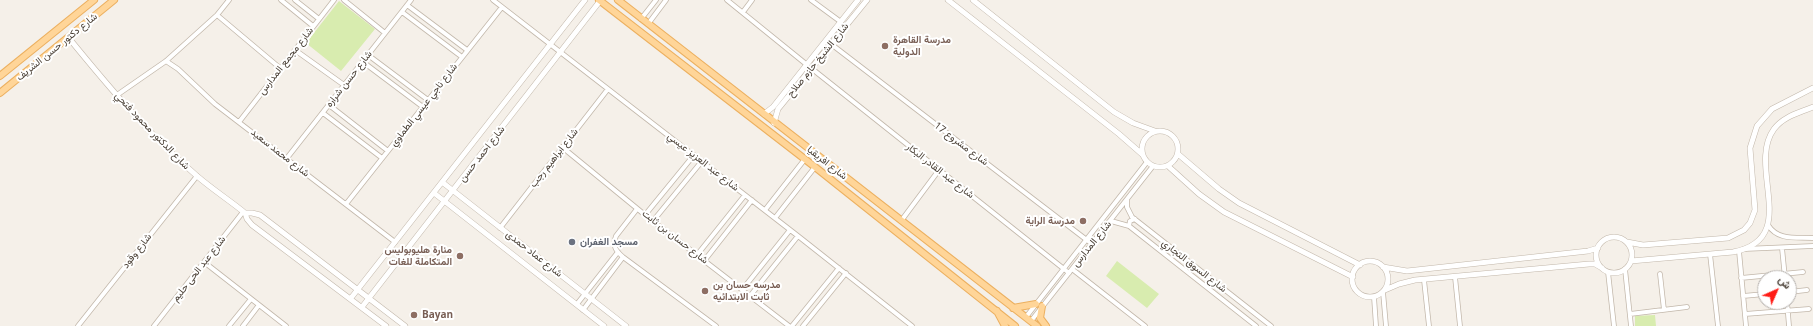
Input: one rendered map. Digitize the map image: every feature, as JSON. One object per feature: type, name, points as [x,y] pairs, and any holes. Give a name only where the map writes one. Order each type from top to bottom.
[{"type":"main road","name":"شارع دكتور حسن الشريف","points":[[0,76],[94,0]]},
{"type":"main road","name":"شارع دكتور حسن الشريف","points":[[0,93],[114,0]]},
{"type":"main road","name":"شارع افريقيا","points":[[600,0],[814,166],[1015,326]]},
{"type":"main road","name":"شارع افريقيا","points":[[618,0],[774,123],[1037,326]]},
{"type":"main road","points":[[23,57],[32,67]]},
{"type":"main road","points":[[1013,308],[1019,306],[1039,305],[1040,318],[1046,326]]},
{"type":"main road","points":[[996,310],[1005,326]]},
{"type":"street","points":[[117,96],[166,61],[217,15],[229,0]]},
{"type":"street","points":[[281,0],[313,26]]},
{"type":"street","points":[[295,0],[319,19]]},
{"type":"street","name":"شارع مجمع المدارس","points":[[239,122],[334,0]]},
{"type":"street","points":[[344,0],[385,33]]},
{"type":"street","name":"شارع حسن شراره","points":[[287,158],[411,0]]},
{"type":"street","name":"شارع عبد العزيز عيسي","points":[[493,0],[745,194],[912,326]]},
{"type":"street","name":"شارع احمد حسن","points":[[351,298],[585,0]]},
{"type":"street","name":"شارع احمد حسن","points":[[362,307],[600,0]]},
{"type":"street","points":[[641,19],[656,0]]},
{"type":"street","points":[[648,24],[666,0]]},
{"type":"street","name":"شارع عبد القادر البكار","points":[[727,0],[1064,269],[1071,271],[1145,326]]},
{"type":"street","points":[[743,12],[752,0]]},
{"type":"street","points":[[811,0],[841,22]]},
{"type":"street","name":"شارع الشيخ حازم صلاح","points":[[764,114],[777,106],[858,0]]},
{"type":"street","name":"شارع الشيخ حازم صلاح","points":[[809,66],[831,44],[867,0]]},
{"type":"street","points":[[948,0],[1127,140],[1143,155],[1147,162],[1158,167],[1168,166],[1174,161],[1178,154],[1178,143],[1175,138],[1166,132],[1155,131],[1133,123],[1114,112],[973,0]]},
{"type":"street","points":[[408,4],[467,50]]},
{"type":"street","name":"شارع ناجي عيسي الطماوي","points":[[346,204],[502,7]]},
{"type":"street","points":[[402,12],[462,57]]},
{"type":"street","points":[[217,15],[280,68]]},
{"type":"street","name":"شارع الدكتور محمود فتحي","points":[[68,37],[117,96],[161,143],[197,176],[244,213],[246,219],[252,225],[351,298],[386,326]]},
{"type":"street","name":"شارع مشروع 17","points":[[831,44],[1092,244]]},
{"type":"street","points":[[295,50],[344,85]]},
{"type":"street","points":[[368,55],[428,100]]},
{"type":"street","name":"شارع محمد سعيد","points":[[166,61],[178,69],[205,96],[395,242]]},
{"type":"street","points":[[362,62],[422,107]]},
{"type":"street","name":"شارع ابراهيم رجب","points":[[500,228],[608,88]]},
{"type":"street","points":[[1602,268],[1597,258],[1598,248],[1604,240],[1613,237],[1623,239],[1627,242],[1644,245],[1720,239],[1732,237],[1741,233],[1750,223],[1755,210],[1750,148],[1757,126],[1772,109],[1813,88]]},
{"type":"street","points":[[329,105],[388,151]]},
{"type":"street","name":"شارع الشيخ حازم صلاح","points":[[774,123],[777,106]]},
{"type":"street","points":[[1741,250],[1758,240],[1768,225],[1770,211],[1764,157],[1767,142],[1775,128],[1780,123],[1813,106]]},
{"type":"street","points":[[323,113],[382,158]]},
{"type":"street","points":[[1143,155],[1142,148],[1144,140],[1148,134],[1155,131]]},
{"type":"street","name":"شارع حسان بن ثابت","points":[[562,147],[645,215],[789,326]]},
{"type":"street","points":[[1178,154],[1219,189],[1239,203],[1360,265]]},
{"type":"street","points":[[645,215],[694,155]]},
{"type":"street","points":[[765,210],[805,159]]},
{"type":"street","points":[[653,221],[702,161]]},
{"type":"street","name":"شارع المدارس","points":[[1029,319],[1064,269],[1147,162]]},
{"type":"street","points":[[775,218],[814,166]]},
{"type":"street","name":"شارع المدارس","points":[[1029,319],[1039,305],[1071,271],[1153,166]]},
{"type":"street","points":[[1168,166],[1199,194],[1224,212],[1353,277]]},
{"type":"street","points":[[901,220],[939,170]]},
{"type":"street","name":"شارع وقود","points":[[78,326],[197,176]]},
{"type":"street","name":"شارع عماد حمدى","points":[[442,182],[626,326]]},
{"type":"street","name":"شارع عماد حمدى","points":[[434,193],[604,326]]},
{"type":"street","points":[[697,255],[745,194]]},
{"type":"street","points":[[704,260],[752,200]]},
{"type":"street","name":"شارع السوق التجاري","points":[[1127,200],[1128,211],[1135,219],[1272,326]]},
{"type":"street","points":[[637,208],[616,236],[614,244],[618,252],[716,326]]},
{"type":"street","name":"شارع الدكتور محمود فتحي","points":[[244,213],[252,213],[260,216],[405,326]]},
{"type":"street","name":"شارع عبد الحى حليم","points":[[156,324],[244,213]]},
{"type":"street","points":[[1129,226],[1130,221],[1135,219]]},
{"type":"street","name":"شارع السوق التجاري","points":[[1110,221],[1129,226],[1256,326]]},
{"type":"street","points":[[1768,225],[1775,234],[1783,237],[1813,238]]},
{"type":"street","points":[[742,290],[790,230]]},
{"type":"street","points":[[750,296],[798,236]]},
{"type":"street","points":[[1598,248],[1588,251],[1407,271],[1383,267],[1372,262],[1360,265],[1356,268],[1353,277],[1357,290],[1364,296],[1374,297],[1404,282],[1588,264],[1594,264],[1608,272],[1617,272],[1625,269],[1631,261],[1632,253],[1627,242]]},
{"type":"street","points":[[1631,261],[1741,250],[1813,246]]},
{"type":"street","points":[[1782,248],[1784,270]]},
{"type":"street","points":[[1741,250],[1741,278],[1746,326]]},
{"type":"street","points":[[576,304],[618,252]]},
{"type":"street","points":[[1710,254],[1718,326]]},
{"type":"street","points":[[583,310],[623,257]]},
{"type":"street","points":[[204,262],[286,326]]},
{"type":"street","points":[[1383,267],[1388,278],[1384,291],[1386,326]]},
{"type":"street","points":[[792,326],[839,268]]},
{"type":"street","points":[[1625,269],[1631,326]]},
{"type":"street","points":[[1608,272],[1614,326]]},
{"type":"street","points":[[1797,273],[1803,272]]},
{"type":"street","points":[[803,326],[846,274]]},
{"type":"street","points":[[1660,274],[1664,310]]},
{"type":"street","points":[[1455,277],[1460,326]]},
{"type":"street","points":[[1741,278],[1757,277]]},
{"type":"street","points":[[1424,280],[1429,326]]},
{"type":"street","points":[[1797,291],[1807,290]]},
{"type":"street","points":[[1743,296],[1757,295]]},
{"type":"street","points":[[1374,297],[1376,326]]},
{"type":"street","points":[[229,326],[251,299]]},
{"type":"street","points":[[243,326],[259,305]]},
{"type":"street","points":[[1630,314],[1687,307]]},
{"type":"street","points":[[1797,310],[1809,309]]},
{"type":"street","points":[[1745,314],[1788,310],[1789,326]]},
{"type":"street","points":[[156,324],[162,326]]},
{"type":"green space","points":[[339,1],[375,29],[341,71],[306,43]]},
{"type":"green space","points":[[1117,261],[1159,294],[1147,308],[1106,276]]},
{"type":"green space","points":[[1655,315],[1656,326],[1635,326],[1635,316]]},
{"type":"place","name":"مدرسة القاهرة الدولية","points":[[885,46]]},
{"type":"place","name":"مدرسة الراية","points":[[1083,221]]},
{"type":"place","name":"مسجد الغفران","points":[[572,242]]},
{"type":"place","name":"منارة هليوبوليس المتكاملة للغات","points":[[460,256]]},
{"type":"place","name":"مدرسه حسان بن ثابت الابتدائيه","points":[[705,291]]},
{"type":"place","name":"Bayan","points":[[414,315]]}]
